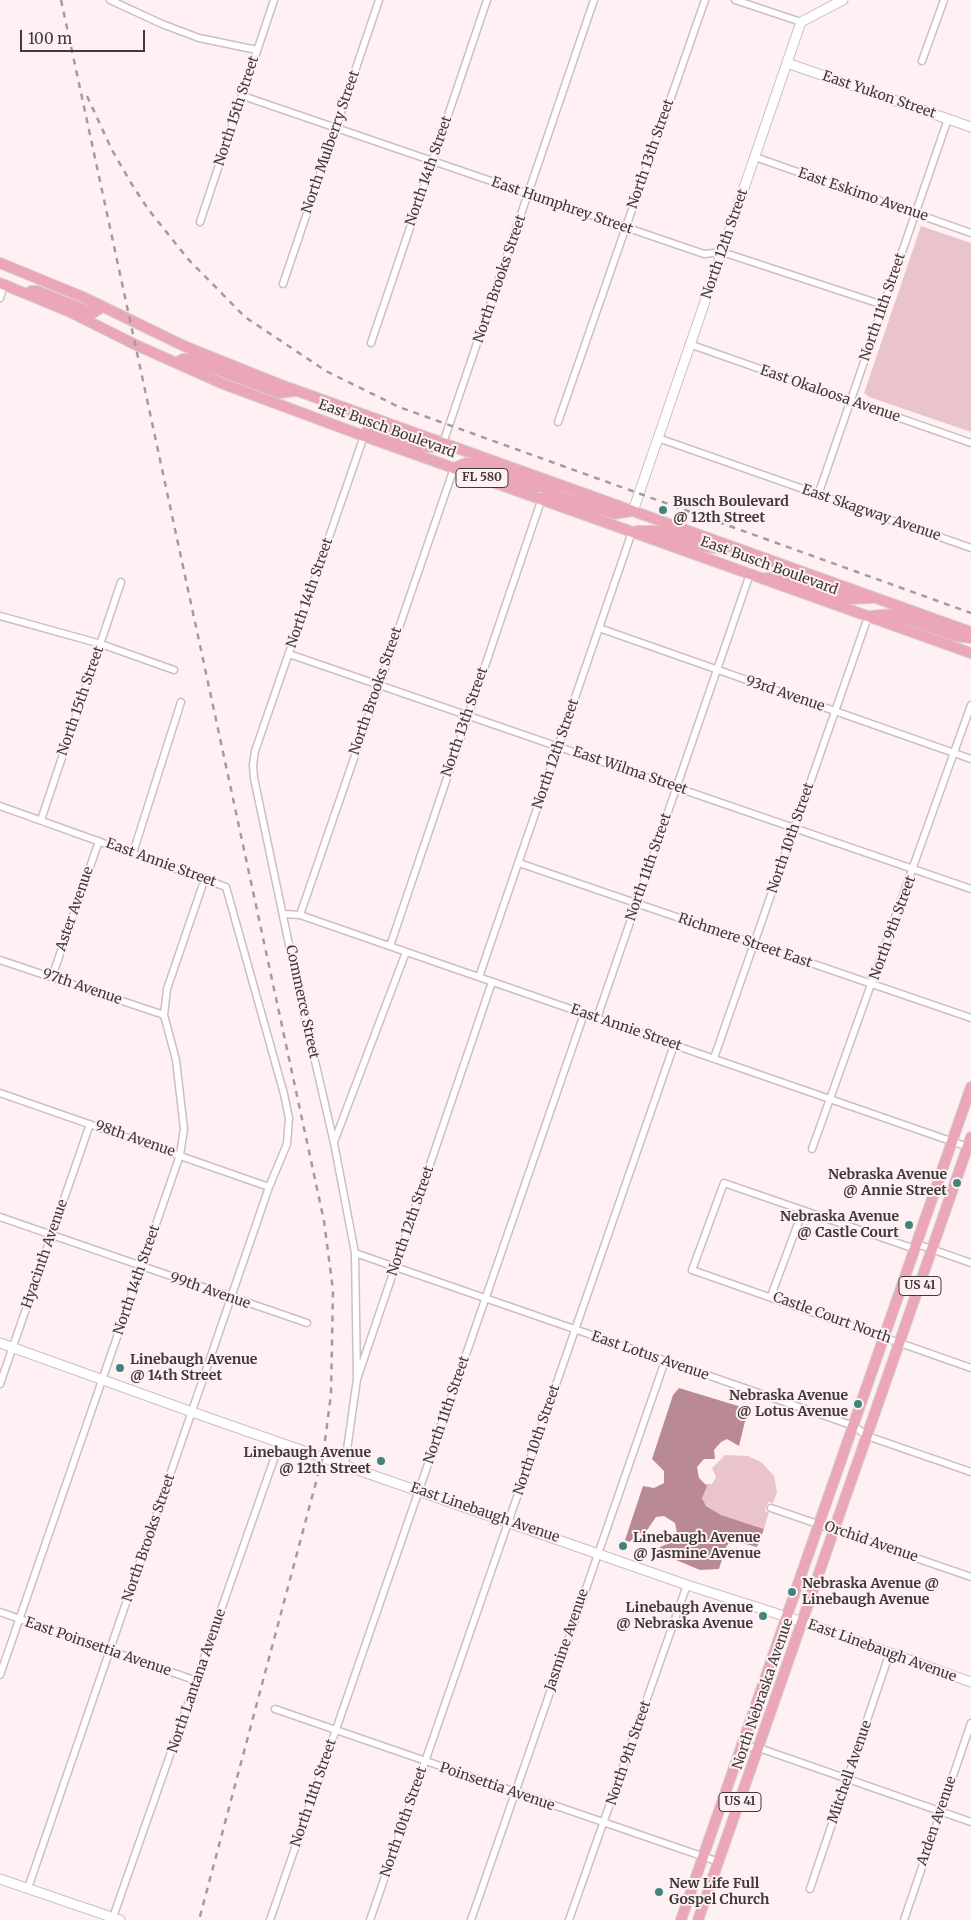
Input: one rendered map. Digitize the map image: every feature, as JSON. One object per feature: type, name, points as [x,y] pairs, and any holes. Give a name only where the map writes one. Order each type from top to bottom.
[{"type":"main road","name":"East Busch Boulevard","points":[[0,263],[48,282],[184,346],[298,390],[738,550],[971,632]]},
{"type":"main road","name":"East Busch Boulevard","points":[[2,284],[221,382],[364,436],[542,498],[971,653]]},
{"type":"main road","points":[[25,294],[37,291],[93,313],[102,307]]},
{"type":"main road","points":[[176,363],[183,359],[193,360],[279,393],[298,390]]},
{"type":"main road","points":[[364,436],[370,429],[424,447],[434,447],[443,443]]},
{"type":"main road","points":[[454,468],[466,464],[477,465],[536,487],[566,487]]},
{"type":"main road","points":[[542,498],[549,494],[556,495],[614,514],[633,511]]},
{"type":"main road","points":[[632,532],[660,531],[705,546],[738,550]]},
{"type":"main road","points":[[762,578],[784,577],[850,600],[873,598]]},
{"type":"main road","points":[[868,616],[892,614],[955,636],[971,638]]},
{"type":"main road","name":"North Nebraska Avenue","points":[[682,1918],[971,1088]]},
{"type":"main road","name":"North Nebraska Avenue","points":[[697,1920],[969,1149]]},
{"type":"street","points":[[110,0],[162,24],[199,38],[257,50]]},
{"type":"street","name":"North 15th Street","points":[[200,222],[274,0]]},
{"type":"street","name":"North Mulberry Street","points":[[283,284],[379,0]]},
{"type":"street","name":"North 14th Street","points":[[371,343],[486,0]]},
{"type":"street","name":"North Brooks Street","points":[[443,443],[594,0]]},
{"type":"street","name":"North 13th Street","points":[[558,422],[705,0]]},
{"type":"street","points":[[735,0],[801,22],[843,0]]},
{"type":"street","points":[[922,61],[944,0]]},
{"type":"street","name":"North 12th Street","points":[[633,511],[801,22]]},
{"type":"street","name":"East Yukon Street","points":[[786,63],[971,127]]},
{"type":"street","name":"East Humphrey Street","points":[[243,96],[704,254],[722,252],[883,305]]},
{"type":"street","name":"North 11th Street","points":[[818,495],[948,119]]},
{"type":"street","name":"East Eskimo Avenue","points":[[755,157],[971,233]]},
{"type":"street","points":[[0,298],[2,284]]},
{"type":"street","name":"East Okaloosa Avenue","points":[[689,344],[971,443]]},
{"type":"street","name":"North 14th Street","points":[[255,751],[364,436]]},
{"type":"street","name":"East Skagway Avenue","points":[[658,438],[971,548]]},
{"type":"street","name":"North Brooks Street","points":[[300,915],[454,468]]},
{"type":"street","name":"North 13th Street","points":[[390,946],[542,498]]},
{"type":"street","name":"North 12th Street","points":[[479,977],[632,532]]},
{"type":"street","name":"North 11th Street","points":[[597,1018],[750,574]]},
{"type":"street","name":"North 15th Street","points":[[41,820],[121,582]]},
{"type":"street","points":[[0,616],[101,644],[174,670]]},
{"type":"street","name":"North 10th Street","points":[[714,1058],[868,616]]},
{"type":"street","name":"93rd Avenue","points":[[599,628],[971,759]]},
{"type":"street","name":"East Wilma Street","points":[[289,654],[971,890]]},
{"type":"street","points":[[133,853],[181,702]]},
{"type":"street","name":"North 9th Street","points":[[812,1150],[971,705]]},
{"type":"street","name":"Commerce Street","points":[[255,751],[254,778],[299,992],[334,1143],[355,1253],[357,1379]]},
{"type":"street","name":"East Annie Street","points":[[0,806],[226,887],[289,1118],[287,1144],[269,1186]]},
{"type":"street","name":"Aster Avenue","points":[[52,976],[99,841]]},
{"type":"street","name":"Richmere Street East","points":[[519,863],[971,1018]]},
{"type":"street","name":"North 14th Street","points":[[0,1676],[180,1155],[184,1129],[176,1060],[164,1015],[166,989],[204,878]]},
{"type":"street","name":"East Annie Street","points":[[284,914],[300,915],[952,1141],[969,1149]]},
{"type":"street","points":[[334,1143],[406,952]]},
{"type":"street","name":"97th Avenue","points":[[0,960],[164,1015]]},
{"type":"street","name":"North 12th Street","points":[[345,1464],[357,1379],[492,982]]},
{"type":"street","name":"North 11th Street","points":[[270,1920],[584,1014]]},
{"type":"street","name":"North 10th Street","points":[[370,1920],[674,1045]]},
{"type":"street","name":"98th Avenue","points":[[0,1093],[269,1186]]},
{"type":"street","name":"Hyacinth Avenue","points":[[0,1384],[90,1124]]},
{"type":"street","name":"Castle Court North","points":[[803,1210],[724,1182],[692,1270],[771,1296],[971,1368]]},
{"type":"street","name":"North Brooks Street","points":[[28,1888],[269,1186]]},
{"type":"street","points":[[771,1296],[803,1210],[971,1263]]},
{"type":"street","name":"99th Avenue","points":[[0,1218],[307,1323]]},
{"type":"street","name":"East Lotus Avenue","points":[[355,1253],[854,1426],[867,1436],[971,1472]]},
{"type":"street","name":"East Linebaugh Avenue","points":[[0,1342],[192,1412],[803,1622],[890,1655],[971,1682]]},
{"type":"street","name":"Jasmine Avenue","points":[[471,1920],[597,1552],[665,1361]]},
{"type":"street","name":"North Lantana Avenue","points":[[115,1919],[280,1442]]},
{"type":"street","name":"Orchid Avenue","points":[[771,1508],[971,1577]]},
{"type":"street","name":"North 9th Street","points":[[569,1920],[688,1584]]},
{"type":"street","name":"East Poinsettia Avenue","points":[[0,1612],[197,1681]]},
{"type":"street","name":"Mitchell Avenue","points":[[810,1889],[890,1655]]},
{"type":"street","name":"Poinsettia Avenue","points":[[275,1709],[336,1728],[425,1762],[719,1862]]},
{"type":"street","name":"Arden Avenue","points":[[904,1920],[971,1723]]},
{"type":"street","points":[[742,1746],[759,1748],[971,1822]]},
{"type":"street","points":[[0,1879],[115,1919]]},
{"type":"street","points":[[682,1918],[697,1920]]},
{"type":"shaded area","points":[[921,226],[971,243],[971,432],[869,397],[864,393]]},
{"type":"shaded area","points":[[679,1388],[748,1409],[739,1446],[727,1439],[721,1442],[714,1450],[715,1459],[704,1459],[697,1467],[699,1478],[707,1486],[702,1498],[706,1506],[721,1515],[764,1529],[757,1547],[731,1540],[726,1547],[719,1569],[700,1570],[659,1553],[660,1547],[672,1542],[677,1533],[675,1523],[664,1516],[656,1517],[645,1533],[641,1533],[629,1542],[625,1540],[643,1486],[654,1488],[664,1483],[664,1471],[652,1459],[673,1395]]},
{"type":"shaded area","points":[[725,1455],[748,1456],[761,1462],[774,1476],[777,1492],[773,1503],[768,1502],[765,1511],[769,1512],[764,1529],[721,1515],[706,1506],[702,1498],[706,1484],[712,1484],[716,1477],[712,1468]]},
{"type":"railway","points":[[61,0],[324,1221],[333,1290],[331,1394],[323,1456],[199,1920]]},
{"type":"railway","points":[[87,96],[112,150],[131,183],[148,209],[188,259],[245,317],[326,371],[399,407],[971,613]]},
{"type":"place","name":"Busch Boulevard @ 12th Street","points":[[663,510]]},
{"type":"place","name":"Nebraska Avenue @ Annie Street","points":[[957,1183]]},
{"type":"place","name":"Nebraska Avenue @ Castle Court","points":[[909,1225]]},
{"type":"place","name":"Linebaugh Avenue @ 14th Street","points":[[120,1368]]},
{"type":"place","name":"Nebraska Avenue @ Lotus Avenue","points":[[858,1404]]},
{"type":"place","name":"Linebaugh Avenue @ 12th Street","points":[[381,1461]]},
{"type":"place","name":"Linebaugh Avenue @ Jasmine Avenue","points":[[623,1546]]},
{"type":"place","name":"Nebraska Avenue @ Linebaugh Avenue","points":[[792,1592]]},
{"type":"place","name":"Linebaugh Avenue @ Nebraska Avenue","points":[[763,1616]]},
{"type":"place","name":"New Life Full Gospel Church","points":[[659,1892]]}]
